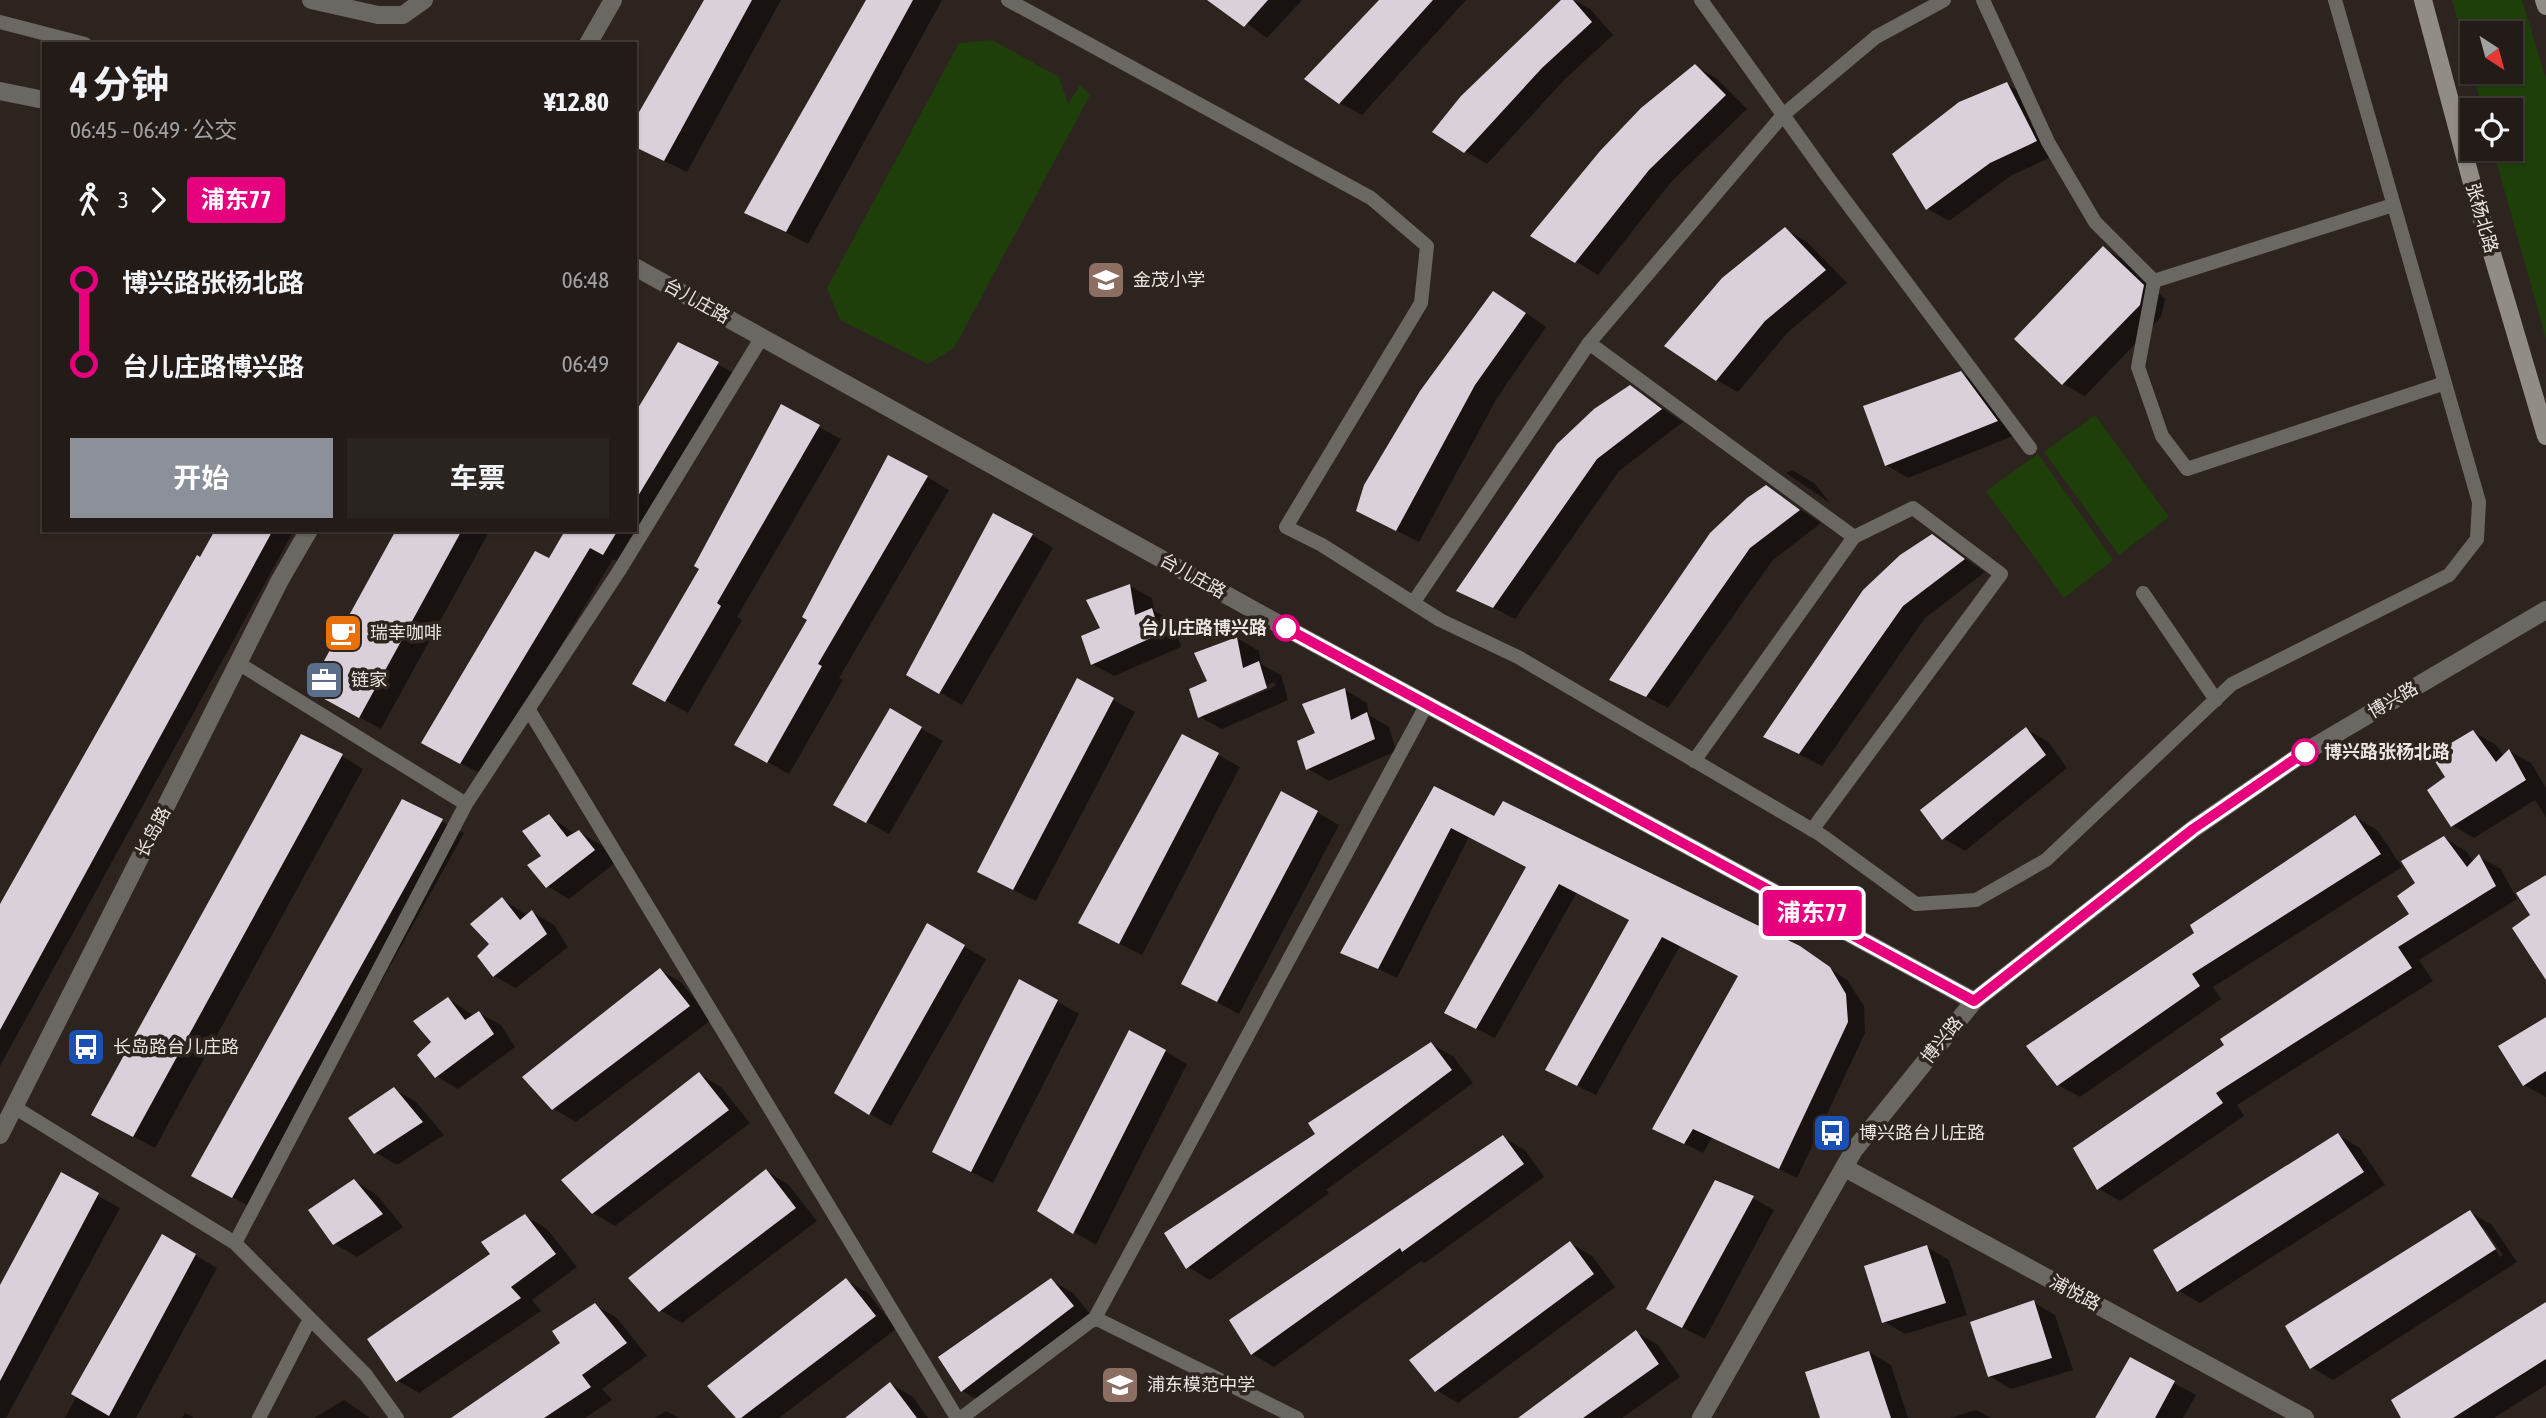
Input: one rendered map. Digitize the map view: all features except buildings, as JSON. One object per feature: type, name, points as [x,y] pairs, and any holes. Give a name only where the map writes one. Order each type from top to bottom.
[{"type":"main road","name":"张杨北路","points":[[2423,0],[2480,213],[2546,436]]},
{"type":"main road","points":[[2544,0],[2546,6]]},
{"type":"street","points":[[311,0],[390,15],[403,15],[424,0]]},
{"type":"street","points":[[589,42],[613,0]]},
{"type":"street","points":[[0,91],[42,100]]},
{"type":"street","name":"台儿庄路","points":[[637,268],[1427,704],[1974,1001]]},
{"type":"street","name":"长岛路","points":[[0,1135],[238,663],[308,532]]},
{"type":"street","name":"博兴路","points":[[1701,1418],[1854,1150],[1974,1001],[2193,829],[2305,752],[2546,610]]},
{"type":"street","name":"浦悦路","points":[[1845,1168],[2305,1418]]},
{"type":"lane","points":[[1008,0],[1371,198],[1427,246],[1421,303],[1286,527],[1322,544],[1440,620],[1518,657],[1812,830],[1916,904],[1976,900],[2046,860],[2232,684],[2449,575],[2477,539],[2479,502],[2335,0]]},
{"type":"lane","points":[[1702,0],[1783,115],[2031,448]]},
{"type":"lane","points":[[1413,603],[1589,343],[1783,115],[1876,37],[1944,0]]},
{"type":"lane","points":[[1983,0],[2048,142],[2095,222],[2154,281]]},
{"type":"lane","points":[[0,22],[77,42]]},
{"type":"lane","points":[[2154,281],[2393,205]]},
{"type":"lane","points":[[2154,281],[2138,366],[2162,436],[2187,469],[2445,383]]},
{"type":"lane","points":[[235,1243],[466,804],[619,571],[762,337]]},
{"type":"lane","points":[[1589,343],[1854,537]]},
{"type":"lane","points":[[1694,761],[1854,537],[1913,508],[2001,574],[1812,830]]},
{"type":"lane","points":[[2143,593],[2216,700]]},
{"type":"lane","points":[[238,663],[466,804]]},
{"type":"lane","points":[[529,710],[959,1418],[1095,1318],[1427,704]]},
{"type":"lane","points":[[14,1107],[235,1243],[366,1375],[397,1418]]},
{"type":"lane","points":[[1095,1318],[1297,1418]]},
{"type":"lane","points":[[258,1418],[310,1319]]},
{"type":"green space","points":[[2452,0],[2522,0],[2546,79],[2546,339],[2496,161],[2523,161],[2523,98],[2480,98],[2476,84],[2524,84],[2524,21],[2460,21],[2460,28]]},
{"type":"green space","points":[[992,40],[1059,77],[1068,104],[1080,85],[1090,95],[954,348],[928,364],[840,320],[827,288],[959,43]]},
{"type":"green space","points":[[2095,415],[2169,517],[2119,555],[2044,452]]},
{"type":"green space","points":[[2038,454],[2113,560],[2064,598],[1986,491]]},
{"type":"bus line","name":"浦东77","points":[[1286,628],[1974,1001],[2193,829],[2305,752]]},
{"type":"place","name":"金茂小学","points":[[1106,280]]},
{"type":"place","name":"台儿庄路博兴路","points":[[1286,628]]},
{"type":"place","name":"瑞幸咖啡","points":[[343,633]]},
{"type":"place","name":"链家","points":[[324,680]]},
{"type":"place","name":"博兴路张杨北路","points":[[2305,752]]},
{"type":"place","name":"长岛路台儿庄路","points":[[86,1047]]},
{"type":"place","name":"博兴路台儿庄路","points":[[1832,1133]]},
{"type":"place","name":"浦东模范中学","points":[[1120,1385]]}]
